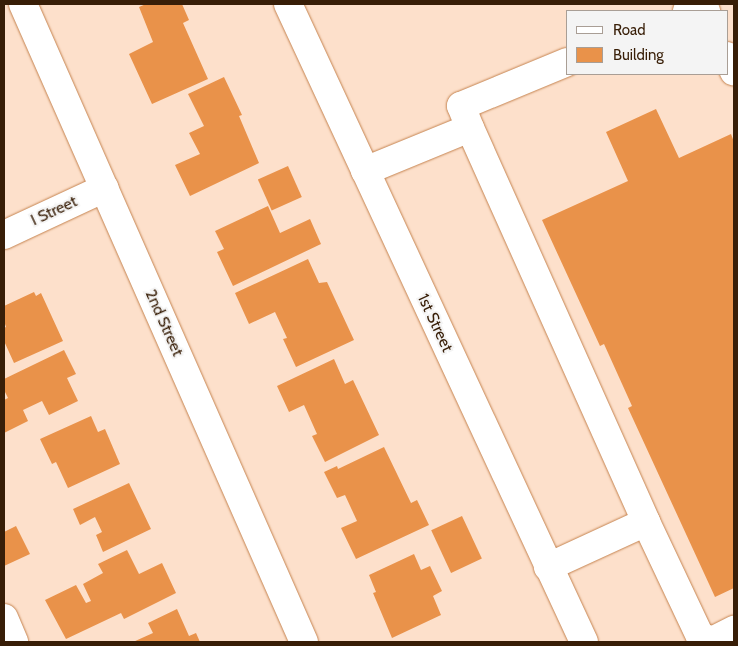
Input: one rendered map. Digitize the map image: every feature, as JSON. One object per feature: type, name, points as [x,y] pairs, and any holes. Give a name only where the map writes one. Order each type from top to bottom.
[{"type":"street","name":"2nd Street","points":[[24,4],[304,642]]},
{"type":"street","name":"1st Street","points":[[288,4],[584,642]]},
{"type":"street","points":[[688,10],[703,4],[706,10]]},
{"type":"street","points":[[728,58],[734,72]]},
{"type":"street","points":[[566,62],[461,106],[646,522],[700,636],[712,641],[734,630]]},
{"type":"street","points":[[365,171],[470,128]]},
{"type":"street","name":"I Street","points":[[4,235],[105,188]]},
{"type":"street","points":[[548,567],[646,522]]},
{"type":"street","points":[[4,618],[14,642]]},
{"type":"building","points":[[146,4],[182,4],[189,20],[183,23],[208,79],[152,104],[129,54],[153,42],[139,7]]},
{"type":"building","points":[[224,77],[242,115],[239,116],[259,163],[190,196],[175,165],[200,154],[189,133],[204,126],[188,94]]},
{"type":"building","points":[[656,109],[679,158],[731,134],[734,142],[734,588],[715,597],[628,408],[632,406],[604,344],[600,346],[542,220],[628,181],[606,132]]},
{"type":"building","points":[[288,166],[302,197],[272,210],[258,179]]},
{"type":"building","points":[[268,206],[280,233],[310,219],[321,244],[233,286],[217,252],[224,249],[215,231]]},
{"type":"building","points":[[308,259],[319,283],[327,282],[354,340],[296,367],[283,339],[287,338],[275,312],[249,324],[235,293]]},
{"type":"building","points":[[34,292],[36,296],[41,293],[63,341],[14,363],[4,341],[4,328],[6,327],[4,306]]},
{"type":"building","points":[[64,350],[76,374],[67,378],[78,401],[49,415],[42,401],[23,410],[28,421],[4,433],[4,400],[8,398],[4,390],[4,379]]},
{"type":"building","points":[[334,359],[345,384],[353,380],[379,435],[325,462],[312,436],[317,434],[304,405],[289,412],[277,386]]},
{"type":"building","points":[[91,416],[98,432],[105,429],[120,464],[68,488],[56,462],[52,464],[40,439]]},
{"type":"building","points":[[384,447],[411,503],[417,500],[429,525],[356,559],[341,528],[357,521],[345,495],[337,498],[324,472],[337,466],[338,469]]},
{"type":"building","points":[[129,483],[151,529],[103,552],[96,535],[102,532],[95,517],[80,525],[73,509]]},
{"type":"building","points":[[462,516],[482,559],[451,573],[431,530]]},
{"type":"building","points":[[16,526],[30,554],[4,566],[4,532]]},
{"type":"building","points":[[127,550],[139,574],[162,563],[176,593],[124,619],[121,613],[66,639],[45,600],[76,585],[86,603],[91,601],[83,584],[103,573],[98,564]]},
{"type":"building","points":[[414,554],[421,570],[430,566],[442,591],[433,596],[441,615],[392,638],[373,593],[376,592],[369,575]]},
{"type":"building","points":[[177,609],[189,636],[196,633],[200,642],[133,642],[153,633],[148,623]]}]
